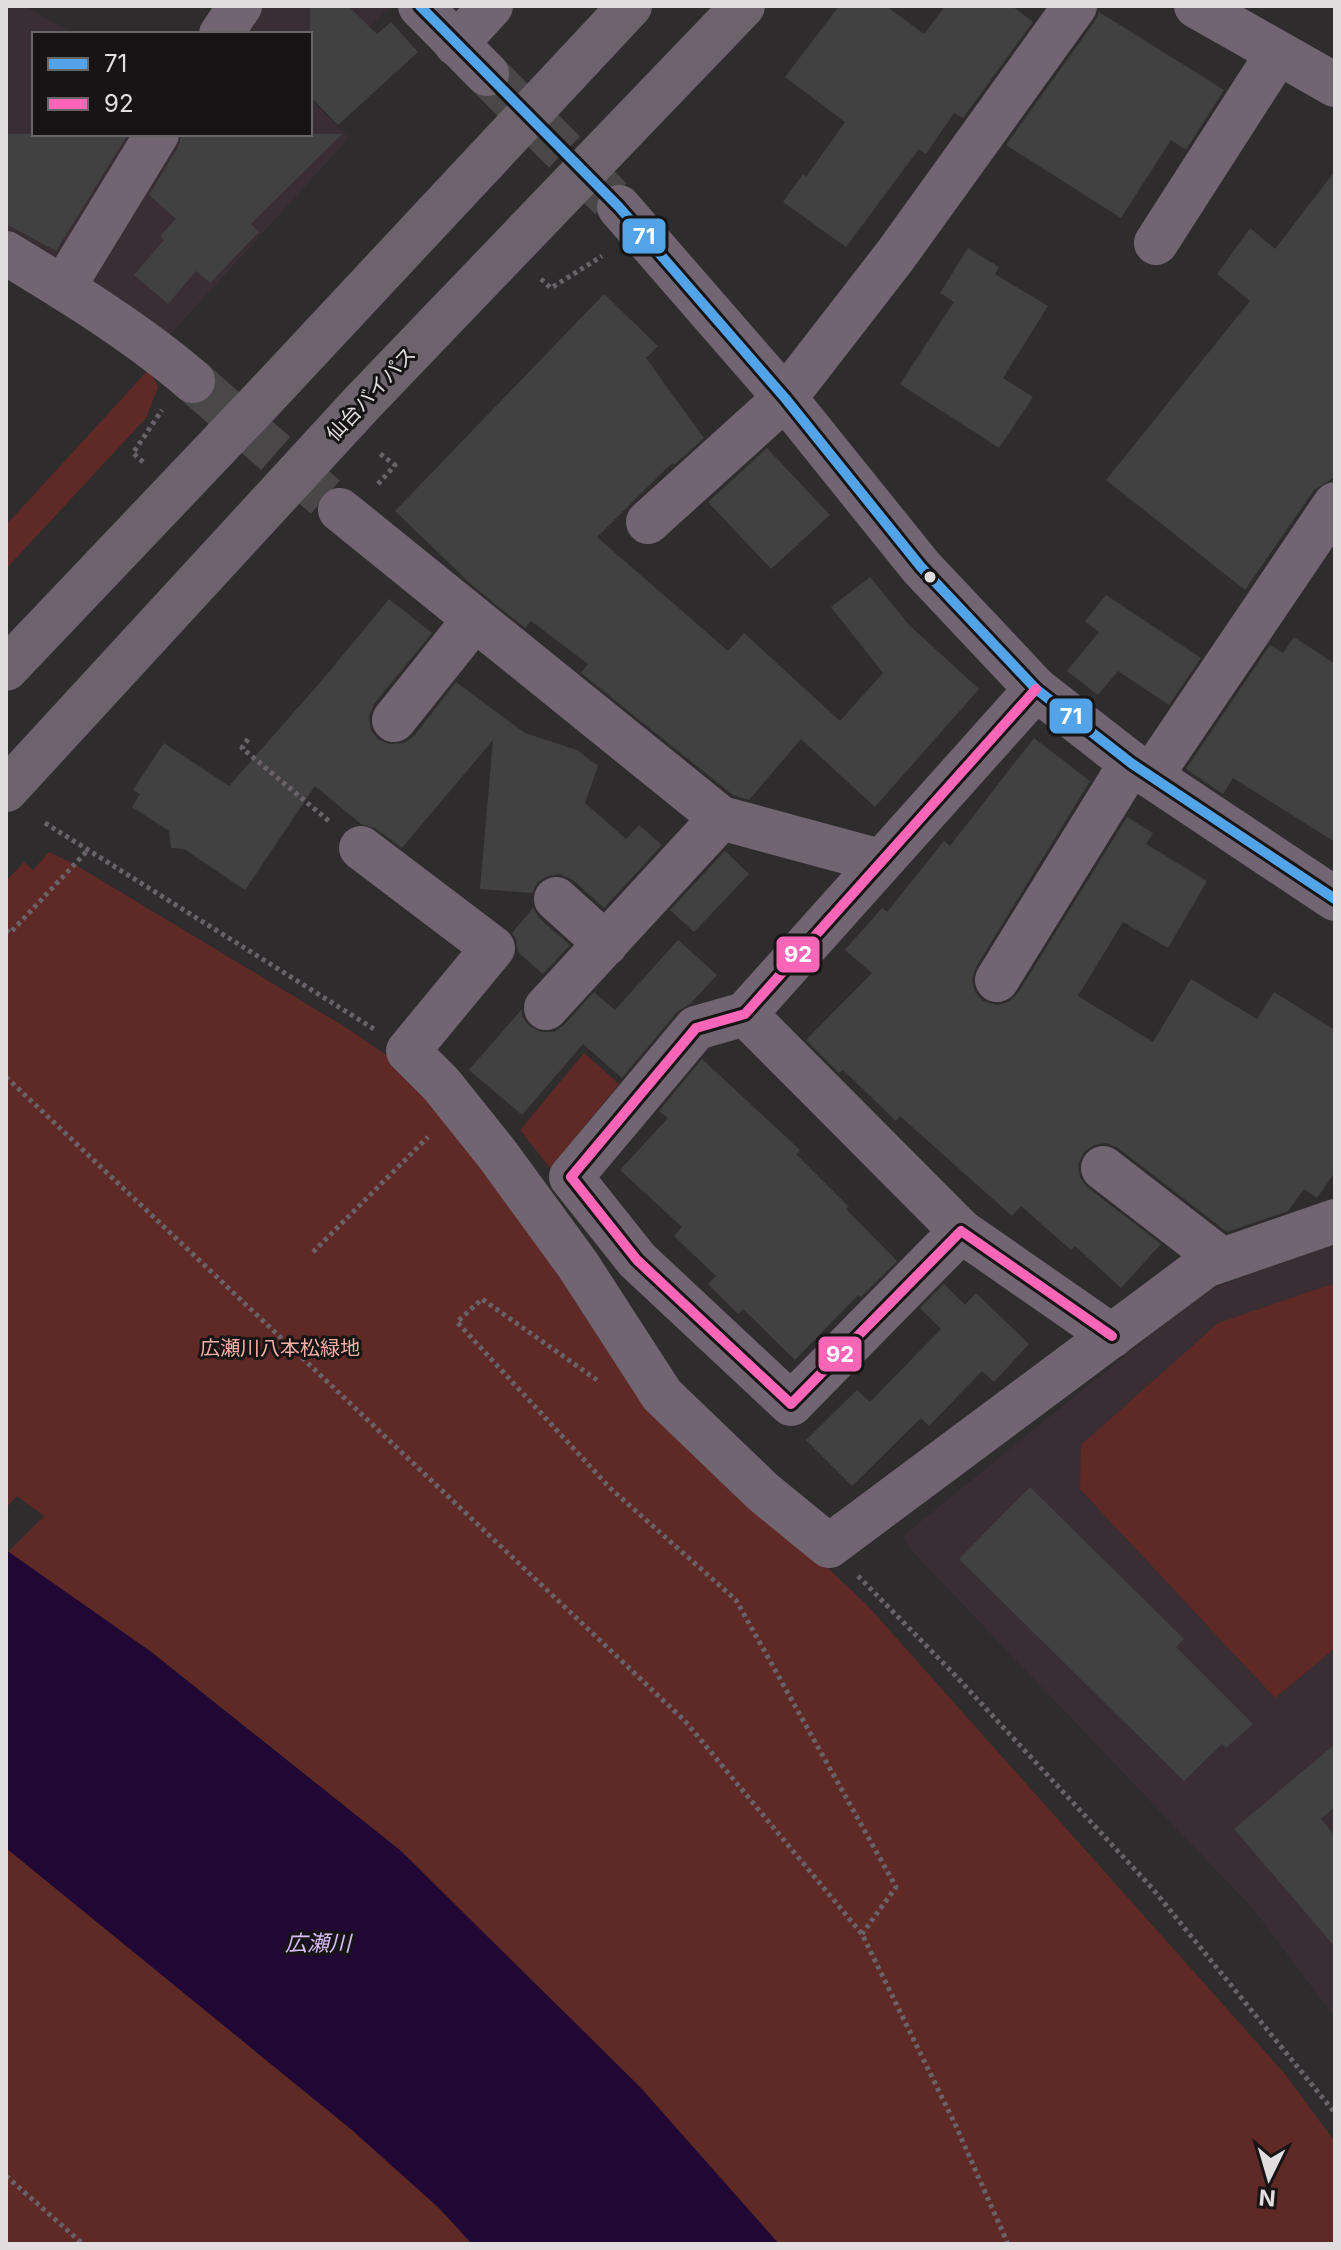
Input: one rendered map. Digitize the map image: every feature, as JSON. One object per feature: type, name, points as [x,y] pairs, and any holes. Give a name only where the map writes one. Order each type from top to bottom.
[{"type":"highway","points":[[6,669],[630,6]]},
{"type":"highway","name":"仙台バイパス","points":[[6,790],[363,402],[743,6]]},
{"type":"street","points":[[222,32],[240,6]]},
{"type":"street","points":[[420,6],[487,74]]},
{"type":"street","points":[[456,44],[491,6]]},
{"type":"street","points":[[648,522],[785,398],[895,256],[1075,6]]},
{"type":"street","points":[[1196,6],[1335,85]]},
{"type":"street","points":[[1156,243],[1278,53]]},
{"type":"street","points":[[63,288],[156,136]]},
{"type":"street","points":[[619,207],[785,398],[921,567],[1036,689],[1141,770],[1335,899]]},
{"type":"street","points":[[6,253],[171,361],[179,393]]},
{"type":"street","points":[[997,980],[1141,770],[1335,504]]},
{"type":"street","points":[[340,510],[721,818],[880,861]]},
{"type":"street","points":[[394,720],[474,620]]},
{"type":"street","points":[[961,1231],[791,1404],[637,1260],[571,1177],[696,1028],[745,1014],[1036,689]]},
{"type":"street","points":[[546,1008],[721,818]]},
{"type":"street","points":[[361,848],[493,948],[408,1051],[441,1084],[497,1154],[578,1265],[662,1395],[763,1492],[829,1546],[1205,1266],[1335,1221]]},
{"type":"street","points":[[556,899],[606,944]]},
{"type":"street","points":[[745,1014],[961,1231],[1112,1336]]},
{"type":"street","points":[[1103,1168],[1222,1260]]},
{"type":"path","points":[[541,278],[551,288],[603,255]]},
{"type":"path","points":[[150,468],[133,453],[179,393]]},
{"type":"path","points":[[379,453],[395,465],[388,473]]},
{"type":"path","points":[[248,739],[242,748],[361,848]]},
{"type":"path","points":[[45,823],[408,1051]]},
{"type":"path","points":[[6,930],[10,933],[88,850]]},
{"type":"path","points":[[6,1077],[685,1721],[862,1934],[955,2124],[1008,2244]]},
{"type":"path","points":[[313,1252],[415,1149]]},
{"type":"path","points":[[606,1387],[482,1299],[457,1322],[610,1488],[736,1600],[896,1887],[862,1934]]},
{"type":"path","points":[[829,1546],[953,1673],[1152,1888],[1335,2113]]},
{"type":"path","points":[[6,2176],[83,2244]]},
{"type":"path","points":[[6,2183],[16,2185]]},
{"type":"shaded area","points":[[6,6],[25,6],[70,32],[32,32],[32,136],[144,136],[64,268],[6,233]]},
{"type":"shaded area","points":[[252,6],[390,7],[312,83],[312,32],[235,32]]},
{"type":"shaded area","points":[[312,100],[349,138],[169,336],[93,281],[175,136],[312,136]]},
{"type":"shaded area","points":[[1335,1241],[1335,2018],[1253,1909],[909,1548],[904,1535],[1202,1293]]},
{"type":"green space","points":[[149,369],[158,387],[146,418],[6,569],[6,525]]},
{"type":"green space","name":"広瀬川八本松緑地","points":[[49,852],[350,1030],[412,1073],[761,1505],[867,1605],[1285,2074],[1335,2142],[1335,2244],[779,2244],[640,2087],[401,1851],[150,1651],[8,1552],[44,1516],[17,1496],[6,1508],[6,881],[24,862],[33,870]]},
{"type":"green space","points":[[584,1053],[619,1084],[550,1168],[520,1130]]},
{"type":"green space","points":[[1335,1283],[1335,1648],[1275,1698],[1080,1489],[1081,1445],[1218,1323]]},
{"type":"green space","points":[[6,1848],[352,2130],[439,2208],[472,2244],[6,2244]]},
{"type":"water","name":"広瀬川","points":[[6,1550],[150,1651],[401,1851],[640,2087],[779,2244],[472,2244],[439,2208],[352,2130],[6,1848]]},
{"type":"building","points":[[310,6],[348,6],[377,34],[391,22],[418,52],[338,125],[312,98]]},
{"type":"building","points":[[839,6],[886,6],[924,34],[945,6],[1012,6],[1033,22],[963,118],[954,113],[926,154],[919,149],[846,247],[783,202],[803,174],[806,177],[845,122],[785,77]]},
{"type":"building","points":[[1099,12],[1224,90],[1186,150],[1171,140],[1121,218],[1006,145]]},
{"type":"building","points":[[6,134],[127,136],[56,251],[6,224]]},
{"type":"building","points":[[342,134],[251,224],[259,232],[210,283],[196,271],[168,304],[134,275],[164,240],[160,236],[176,219],[149,195],[181,136]]},
{"type":"building","points":[[1335,171],[1335,477],[1314,490],[1245,590],[1106,480],[1250,301],[1217,274],[1250,228],[1275,249]]},
{"type":"building","points":[[968,248],[999,267],[995,274],[1048,306],[1003,378],[1033,397],[999,448],[900,384],[954,302],[940,293]]},
{"type":"building","points":[[604,294],[658,346],[646,358],[704,438],[674,465],[672,463],[597,537],[728,651],[744,633],[840,721],[883,673],[831,607],[870,577],[909,625],[979,689],[875,807],[801,739],[749,800],[733,795],[581,673],[588,664],[531,621],[525,628],[473,586],[395,511]]},
{"type":"building","points":[[767,448],[830,515],[771,569],[708,502]]},
{"type":"building","points":[[1106,595],[1201,658],[1169,705],[1118,671],[1098,695],[1067,671],[1099,632],[1085,621]]},
{"type":"building","points":[[389,599],[432,633],[374,704],[369,717],[371,730],[378,739],[389,744],[404,743],[414,736],[456,682],[525,733],[577,750],[598,766],[585,803],[626,839],[639,825],[662,845],[604,908],[573,880],[560,874],[538,882],[532,893],[480,889],[493,740],[402,848],[375,828],[361,824],[315,786],[245,890],[184,849],[171,848],[169,831],[132,807],[140,794],[133,790],[164,743],[229,786]]},
{"type":"building","points":[[1294,637],[1335,664],[1335,842],[1233,778],[1223,794],[1186,769],[1270,645],[1283,653]]},
{"type":"building","points":[[1034,738],[1090,781],[976,967],[972,980],[975,992],[983,1001],[997,1005],[1009,1002],[1018,993],[1127,817],[1153,833],[1146,844],[1207,881],[1168,948],[1123,922],[1078,996],[1153,1042],[1191,979],[1257,1019],[1274,992],[1335,1030],[1335,1172],[1317,1198],[1304,1189],[1288,1211],[1227,1232],[1118,1148],[1106,1143],[1094,1145],[1084,1152],[1078,1165],[1080,1177],[1087,1187],[1161,1244],[1121,1288],[1075,1246],[1071,1250],[1021,1206],[1012,1216],[900,1116],[896,1121],[843,1070],[839,1073],[806,1040],[872,973],[845,950],[882,908],[887,912],[944,841],[950,846]]},
{"type":"building","points":[[725,851],[749,874],[694,932],[670,910]]},
{"type":"building","points":[[533,908],[539,918],[570,945],[543,974],[518,952],[512,933]]},
{"type":"building","points":[[678,940],[717,975],[691,1003],[677,1012],[622,1078],[583,1044],[522,1115],[469,1070],[522,1009],[522,1016],[529,1026],[541,1032],[554,1032],[564,1025],[594,992],[615,1010]]},
{"type":"building","points":[[702,1059],[800,1150],[796,1154],[897,1261],[861,1297],[858,1295],[795,1360],[743,1309],[738,1314],[708,1284],[716,1276],[674,1236],[682,1227],[620,1170],[668,1118],[659,1111]]},
{"type":"building","points":[[944,1284],[965,1305],[976,1293],[1029,1344],[994,1382],[982,1371],[929,1426],[921,1418],[852,1486],[806,1440],[857,1390],[870,1402],[941,1329],[920,1308]]},
{"type":"building","points":[[1030,1487],[1184,1639],[1176,1647],[1253,1724],[1226,1748],[1222,1744],[1184,1781],[959,1559]]},
{"type":"building","points":[[1335,1744],[1335,1807],[1321,1819],[1335,1836],[1335,1947],[1234,1829]]},
{"type":"tunnel","points":[[487,74],[619,207]]},
{"type":"tunnel","points":[[193,381],[340,510]]},
{"type":"transit line","name":"71","points":[[420,6],[619,207],[785,398],[921,567],[1036,689],[1131,763],[1335,899]]},
{"type":"transit line","name":"92","points":[[1036,689],[745,1014],[696,1028],[571,1177],[637,1260],[791,1404],[961,1231],[1112,1336]]}]
